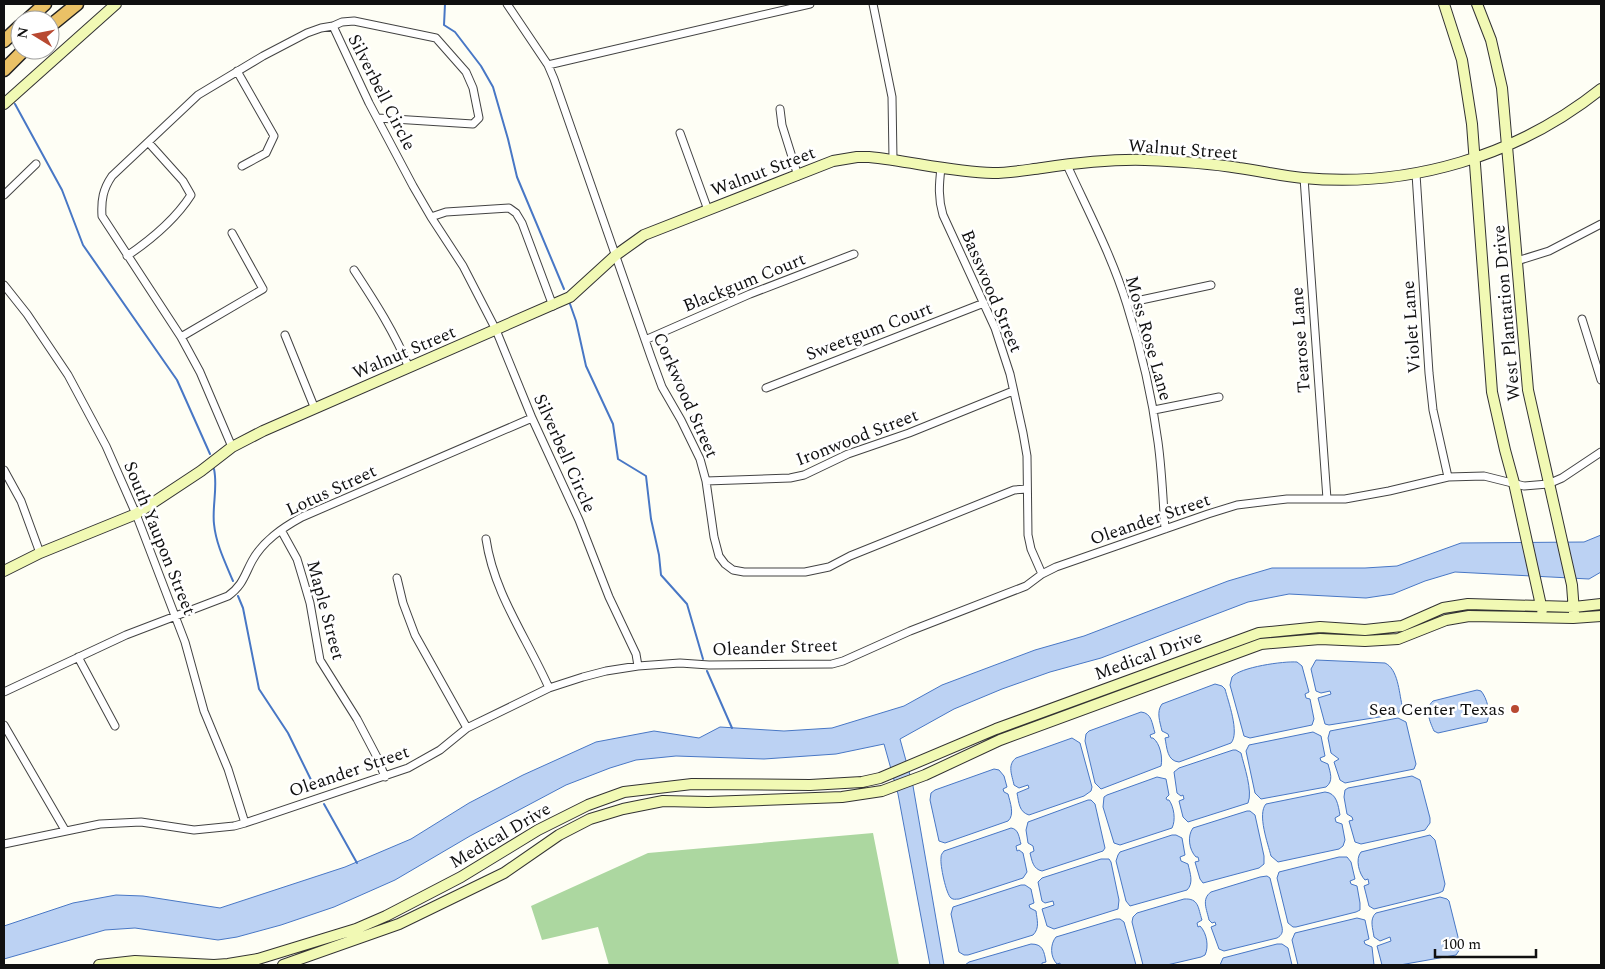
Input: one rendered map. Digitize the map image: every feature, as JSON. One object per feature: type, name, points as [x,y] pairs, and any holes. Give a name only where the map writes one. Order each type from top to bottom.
[{"type":"highway","points":[[60,18],[77,4]]},
{"type":"highway","points":[[4,70],[14,60]]},
{"type":"street","points":[[4,104],[116,4]]},
{"type":"street","name":"Corkwood Street","points":[[508,4],[548,65],[662,387],[700,459],[706,481],[714,537],[719,556],[725,564],[733,570],[744,572],[805,572],[829,567],[850,556],[1014,490],[1027,489]]},
{"type":"street","points":[[548,65],[810,4]]},
{"type":"street","points":[[872,4],[892,97],[893,159]]},
{"type":"street","name":"West Plantation Drive","points":[[1444,4],[1462,60],[1472,124],[1492,392],[1543,617]]},
{"type":"street","name":"West Plantation Drive","points":[[1477,4],[1498,64],[1508,145],[1528,390],[1572,585],[1573,618]]},
{"type":"street","points":[[333,26],[342,22],[354,21],[436,38],[466,72],[473,88],[480,118],[473,124],[378,118]]},
{"type":"street","name":"Silverbell Circle","points":[[232,448],[200,372],[181,337],[102,216],[102,195],[112,176],[198,95],[263,56],[307,33],[333,26],[378,118],[431,217],[463,266],[496,330],[532,418],[579,520],[609,597],[636,654],[638,666]]},
{"type":"street","points":[[237,71],[274,136],[266,154],[242,166]]},
{"type":"street","name":"Walnut Street","points":[[4,571],[40,553],[136,514],[232,448],[263,431],[553,306],[570,297],[616,255],[644,235],[833,161],[857,156],[893,159],[941,168],[992,173],[1019,172],[1107,161],[1179,161],[1304,178],[1352,180],[1416,174],[1474,158],[1534,134],[1601,89]]},
{"type":"street","points":[[780,109],[782,125],[798,176]]},
{"type":"street","points":[[680,133],[708,210]]},
{"type":"street","points":[[127,256],[171,221],[191,195],[184,181],[148,142]]},
{"type":"street","points":[[4,195],[36,164]]},
{"type":"street","name":"Moss Rose Lane","points":[[1067,165],[1093,219],[1127,303],[1154,410],[1166,529]]},
{"type":"street","name":"Basswood Street","points":[[941,168],[938,189],[940,204],[1001,345],[1013,391],[1027,456],[1028,535],[1031,549],[1042,574]]},
{"type":"street","name":"Violet Lane","points":[[1416,174],[1431,392],[1433,410],[1448,477]]},
{"type":"street","name":"Tearose Lane","points":[[1304,178],[1326,499]]},
{"type":"street","points":[[431,217],[446,212],[495,207],[509,208],[516,212],[522,223],[553,306]]},
{"type":"street","points":[[1517,261],[1549,251],[1601,224]]},
{"type":"street","points":[[181,337],[262,289],[232,233]]},
{"type":"street","name":"Blackgum Court","points":[[645,340],[750,294],[854,254]]},
{"type":"street","points":[[354,270],[392,328],[410,368]]},
{"type":"street","name":"South Yaupon Street","points":[[4,285],[46,342],[83,400],[106,446],[136,514],[185,642],[204,711],[228,769],[245,823]]},
{"type":"street","points":[[1127,303],[1211,285]]},
{"type":"street","name":"Sweetgum Court","points":[[766,388],[984,303]]},
{"type":"street","points":[[1582,319],[1601,380]]},
{"type":"street","points":[[285,335],[315,408]]},
{"type":"street","name":"Ironwood Street","points":[[706,481],[790,478],[804,474],[848,454],[909,433],[1013,391]]},
{"type":"street","points":[[1154,410],[1219,397]]},
{"type":"street","name":"Lotus Street","points":[[4,692],[126,635],[228,596],[241,585],[252,560],[264,544],[281,530],[302,517],[532,418]]},
{"type":"street","name":"Oleander Street","points":[[4,844],[65,830],[124,822],[147,822],[194,830],[234,826],[408,768],[430,757],[467,728],[549,688],[582,677],[638,666],[680,663],[709,665],[832,664],[843,662],[910,631],[1026,586],[1042,574],[1056,567],[1208,514],[1237,506],[1287,499],[1345,499],[1368,496],[1448,477],[1484,476],[1524,486],[1548,484],[1562,478],[1601,452]]},
{"type":"street","points":[[4,470],[21,501],[40,553]]},
{"type":"street","name":"Maple Street","points":[[281,530],[297,559],[312,615],[320,660],[357,718],[385,776]]},
{"type":"street","points":[[486,539],[499,589],[549,688]]},
{"type":"street","points":[[396,578],[415,635],[467,728]]},
{"type":"street","name":"Medical Drive","points":[[99,965],[135,961],[214,965],[258,959],[356,929],[386,916],[460,877],[538,830],[588,806],[624,792],[692,784],[862,782],[885,776],[1046,709],[1258,633],[1320,627],[1365,630],[1402,626],[1443,608],[1468,604],[1574,607],[1601,604]]},
{"type":"street","points":[[1501,617],[1502,605]]},
{"type":"street","name":"Medical Drive","points":[[283,965],[302,962],[399,924],[504,872],[559,834],[590,819],[623,809],[663,801],[708,802],[842,797],[890,788],[1000,740],[1261,644],[1320,639],[1365,642],[1398,638],[1446,620],[1469,616],[1573,618],[1601,616]]},
{"type":"street","points":[[1393,627],[1398,638]]},
{"type":"street","points":[[78,657],[115,726]]},
{"type":"street","points":[[4,725],[65,830]]},
{"type":"street","points":[[922,761],[928,773]]},
{"type":"street","points":[[299,947],[302,962]]},
{"type":"green space","points":[[873,833],[899,965],[609,965],[598,927],[542,940],[531,906],[648,853]]},
{"type":"water","points":[[1601,535],[1601,572],[1589,579],[1455,572],[1425,581],[1393,594],[1366,598],[1289,594],[1248,602],[1101,658],[1050,672],[1002,689],[954,709],[900,739],[913,786],[944,965],[930,965],[898,794],[884,744],[836,754],[764,759],[676,756],[636,760],[566,785],[470,836],[395,880],[334,907],[281,925],[218,940],[135,928],[105,930],[4,959],[4,926],[73,903],[116,895],[143,896],[220,908],[345,867],[411,839],[469,803],[523,775],[596,742],[654,731],[699,738],[720,727],[784,731],[832,728],[904,706],[942,685],[1035,650],[1084,636],[1228,581],[1272,568],[1397,566],[1461,543],[1584,542]]},
{"type":"water","points":[[1316,660],[1385,663],[1393,670],[1397,681],[1402,705],[1398,714],[1329,725],[1325,724],[1318,698],[1331,694],[1330,691],[1321,693],[1316,691],[1311,669]]},
{"type":"water","points":[[1297,662],[1302,666],[1309,692],[1305,694],[1306,698],[1310,699],[1314,719],[1312,725],[1250,738],[1244,736],[1230,685],[1232,677],[1244,670],[1273,664]]},
{"type":"water","points":[[1215,684],[1225,689],[1234,725],[1231,743],[1179,762],[1175,761],[1170,757],[1167,750],[1165,738],[1169,737],[1168,734],[1162,731],[1159,717],[1160,707],[1162,704]]},
{"type":"water","points":[[1477,690],[1481,691],[1487,702],[1489,714],[1487,722],[1438,733],[1434,731],[1428,712],[1433,701]]},
{"type":"water","points":[[1141,712],[1147,714],[1151,719],[1155,733],[1150,735],[1159,747],[1161,766],[1101,789],[1095,783],[1085,741],[1086,734],[1089,731]]},
{"type":"water","points":[[1398,718],[1406,722],[1416,764],[1414,769],[1345,783],[1340,780],[1334,762],[1339,759],[1331,753],[1328,738],[1330,731]]},
{"type":"water","points":[[1313,732],[1321,736],[1325,756],[1320,758],[1321,761],[1328,764],[1331,776],[1328,785],[1326,787],[1261,799],[1255,793],[1246,751],[1249,745]]},
{"type":"water","points":[[1072,738],[1080,743],[1092,787],[1091,791],[1084,796],[1029,815],[1026,814],[1020,807],[1017,793],[1029,788],[1028,785],[1019,788],[1014,785],[1011,770],[1013,761],[1016,758]]},
{"type":"water","points":[[1233,750],[1241,753],[1249,785],[1248,803],[1188,822],[1183,817],[1179,801],[1184,799],[1183,795],[1181,796],[1177,793],[1174,772],[1179,768]]},
{"type":"water","points":[[994,769],[999,770],[1004,776],[1007,787],[1003,789],[1008,794],[1012,812],[1008,821],[945,843],[939,841],[930,800],[931,793]]},
{"type":"water","points":[[1412,776],[1420,780],[1430,818],[1430,823],[1425,830],[1361,844],[1355,842],[1349,821],[1353,820],[1347,814],[1344,797],[1345,790]]},
{"type":"water","points":[[1157,777],[1166,779],[1169,795],[1166,798],[1171,803],[1174,814],[1172,828],[1120,845],[1114,843],[1103,807],[1104,797]]},
{"type":"water","points":[[1325,792],[1332,795],[1338,804],[1340,815],[1335,818],[1336,822],[1342,824],[1345,840],[1343,846],[1339,849],[1278,862],[1271,856],[1264,829],[1263,815],[1266,804]]},
{"type":"water","points":[[1088,800],[1095,804],[1105,848],[1103,851],[1042,871],[1037,868],[1033,864],[1030,853],[1034,851],[1033,846],[1028,843],[1026,830],[1028,822]]},
{"type":"water","points":[[1247,811],[1255,815],[1264,864],[1259,868],[1203,883],[1195,862],[1199,861],[1198,857],[1192,851],[1190,843],[1191,831],[1193,828]]},
{"type":"water","points":[[1011,828],[1017,832],[1021,844],[1016,846],[1017,851],[1019,850],[1023,853],[1027,872],[1023,878],[959,899],[951,898],[945,885],[941,867],[941,856],[944,851]]},
{"type":"water","points":[[1172,835],[1182,838],[1185,855],[1180,857],[1181,861],[1188,864],[1191,878],[1189,887],[1187,890],[1130,906],[1126,901],[1116,861],[1118,855],[1120,852]]},
{"type":"water","points":[[1430,835],[1435,840],[1445,884],[1443,891],[1374,909],[1369,906],[1364,886],[1369,884],[1368,879],[1365,880],[1358,866],[1358,858],[1361,852]]},
{"type":"water","points":[[1339,857],[1347,857],[1351,862],[1355,879],[1350,881],[1351,884],[1357,886],[1360,910],[1293,927],[1288,923],[1277,878],[1279,872]]},
{"type":"water","points":[[1101,859],[1109,859],[1111,862],[1119,900],[1118,909],[1054,929],[1047,926],[1042,909],[1054,905],[1053,901],[1045,903],[1042,901],[1038,882],[1042,878]]},
{"type":"water","points":[[1267,876],[1270,878],[1282,927],[1281,935],[1277,938],[1224,951],[1219,949],[1211,927],[1216,925],[1215,922],[1212,923],[1209,920],[1206,898],[1211,892]]},
{"type":"water","points":[[1021,885],[1031,889],[1034,903],[1029,905],[1030,908],[1036,911],[1038,924],[1037,930],[1033,935],[968,955],[959,952],[951,914],[953,907]]},
{"type":"water","points":[[1440,897],[1449,901],[1460,945],[1456,955],[1400,965],[1382,965],[1377,946],[1391,941],[1390,937],[1380,941],[1374,937],[1372,924],[1374,915]]},
{"type":"water","points":[[1184,899],[1193,900],[1199,908],[1202,920],[1197,923],[1198,927],[1200,926],[1207,940],[1205,955],[1167,965],[1143,965],[1132,922],[1133,917],[1137,913]]},
{"type":"water","points":[[1357,918],[1365,920],[1369,939],[1364,941],[1365,944],[1372,947],[1374,965],[1298,965],[1292,940],[1295,933]]},
{"type":"water","points":[[1116,919],[1124,922],[1136,965],[1057,964],[1053,958],[1052,951],[1056,937]]},
{"type":"water","points":[[1031,944],[1038,945],[1042,949],[1046,962],[1042,963],[1042,965],[965,965],[969,962]]},
{"type":"water","points":[[1282,944],[1288,948],[1292,965],[1220,965],[1223,958]]},
{"type":"waterway","points":[[445,4],[444,25],[455,32],[481,66],[493,87],[517,177],[564,289]]},
{"type":"waterway","points":[[15,104],[62,190],[83,245],[177,380],[210,454]]},
{"type":"waterway","points":[[570,304],[576,321],[586,366],[613,424],[618,459],[646,476],[661,575],[687,604],[703,659]]},
{"type":"waterway","points":[[214,469],[215,531],[221,553],[233,581]]},
{"type":"waterway","points":[[238,596],[243,608],[259,689],[288,733],[316,790]]},
{"type":"waterway","points":[[707,671],[732,728]]},
{"type":"waterway","points":[[324,804],[357,863]]},
{"type":"place","name":"Sea Center Texas","points":[[1515,709]]}]
